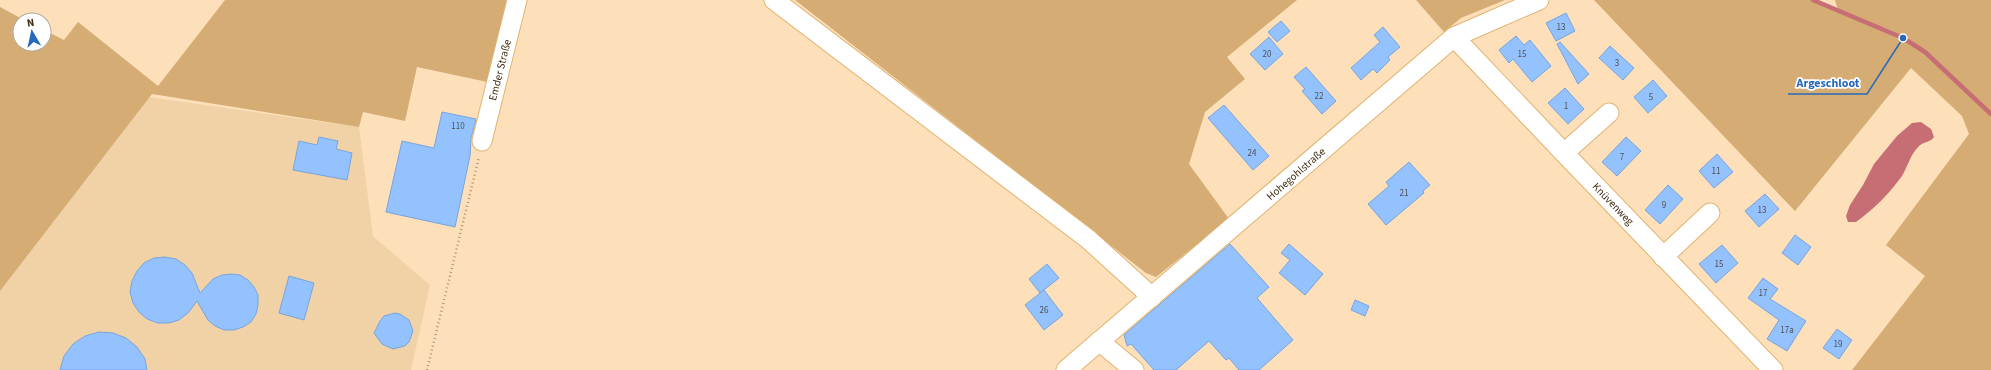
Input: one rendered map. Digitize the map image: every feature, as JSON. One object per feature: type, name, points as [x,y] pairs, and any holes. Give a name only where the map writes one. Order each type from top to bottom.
[{"type":"street","name":"Emder Straße","points":[[482,141],[517,0]]},
{"type":"street","points":[[774,0],[1088,238],[1152,297]]},
{"type":"street","name":"Hohegohlstraße","points":[[1066,370],[1454,36],[1539,0]]},
{"type":"street","name":"Knüvenweg","points":[[1454,36],[1663,257],[1773,370]]},
{"type":"street","points":[[1564,153],[1609,113]]},
{"type":"street","points":[[1663,257],[1710,213]]},
{"type":"street","points":[[1099,341],[1134,370]]},
{"type":"path","points":[[427,370],[482,141]]},
{"type":"shaded area","points":[[225,0],[508,0],[492,83],[417,67],[405,121],[363,112],[359,127],[152,94],[0,291],[0,7],[12,14],[12,52],[52,52],[52,34],[64,40],[78,22],[158,86]]},
{"type":"shaded area","points":[[795,0],[1297,0],[1227,57],[1245,79],[1205,112],[1189,164],[1229,219],[1156,277],[1146,273]]},
{"type":"shaded area","points":[[1416,0],[1505,0],[1461,18],[1444,32]]},
{"type":"shaded area","points":[[1594,0],[1812,0],[1838,10],[1835,0],[1991,0],[1991,370],[1852,370],[1925,276],[1886,245],[1969,134],[1962,116],[1911,68],[1795,211]]},
{"type":"shaded area","points":[[149,97],[359,127],[373,236],[430,285],[411,370],[0,370],[0,291]]},
{"type":"shaded area","points":[[1921,122],[1931,129],[1934,137],[1916,149],[1902,176],[1881,201],[1856,222],[1848,222],[1846,216],[1850,205],[1874,164],[1897,136],[1912,123]]},
{"type":"building","points":[[1566,13],[1575,31],[1556,41],[1546,23]]},
{"type":"building","points":[[1281,21],[1290,31],[1277,42],[1268,32]]},
{"type":"building","points":[[1383,27],[1400,47],[1388,57],[1390,60],[1377,73],[1373,69],[1361,80],[1351,68],[1380,42],[1374,35]]},
{"type":"building","points":[[1516,36],[1524,45],[1530,40],[1551,66],[1532,82],[1513,59],[1509,63],[1499,50]]},
{"type":"building","points":[[1269,37],[1283,54],[1265,70],[1250,54]]},
{"type":"building","points":[[1560,42],[1589,74],[1578,84],[1557,44]]},
{"type":"building","points":[[1610,46],[1634,68],[1623,80],[1599,58]]},
{"type":"building","points":[[1306,67],[1336,101],[1322,114],[1302,91],[1305,89],[1294,77]]},
{"type":"building","points":[[1653,80],[1667,96],[1648,113],[1634,97]]},
{"type":"building","points":[[1565,88],[1584,109],[1568,124],[1548,103]]},
{"type":"building","points":[[1224,105],[1269,156],[1253,170],[1208,118]]},
{"type":"building","points":[[442,112],[476,119],[471,138],[470,156],[455,227],[386,212],[402,141],[434,148]]},
{"type":"building","points":[[319,137],[338,141],[336,149],[352,153],[347,180],[293,170],[299,141],[317,145]]},
{"type":"building","points":[[1626,137],[1641,151],[1617,176],[1602,162]]},
{"type":"building","points":[[1717,154],[1733,172],[1714,188],[1699,171]]},
{"type":"building","points":[[1409,162],[1430,185],[1423,191],[1424,193],[1386,225],[1368,204],[1389,186],[1386,182]]},
{"type":"building","points":[[1668,185],[1683,199],[1660,224],[1645,210]]},
{"type":"building","points":[[1765,194],[1779,209],[1759,227],[1745,211]]},
{"type":"building","points":[[1795,235],[1811,247],[1798,265],[1782,253]]},
{"type":"building","points":[[1230,244],[1269,287],[1257,298],[1293,340],[1259,370],[1239,370],[1229,358],[1226,360],[1209,341],[1176,370],[1154,370],[1131,344],[1127,346],[1124,335]]},
{"type":"building","points":[[1289,244],[1323,274],[1305,295],[1279,273],[1290,260],[1281,253]]},
{"type":"building","points":[[1722,245],[1738,263],[1716,283],[1699,264]]},
{"type":"building","points":[[165,257],[176,259],[185,265],[192,273],[200,293],[213,279],[222,275],[240,275],[248,280],[258,295],[256,314],[251,322],[234,330],[224,330],[215,326],[208,320],[197,301],[188,313],[179,320],[169,323],[158,323],[147,319],[139,312],[133,303],[130,292],[132,281],[137,271],[144,263],[154,258]]},
{"type":"building","points":[[1047,264],[1059,278],[1040,293],[1029,279]]},
{"type":"building","points":[[289,276],[314,283],[304,320],[279,313]]},
{"type":"building","points":[[1763,278],[1778,289],[1770,299],[1806,321],[1787,351],[1767,339],[1779,320],[1748,298]]},
{"type":"building","points":[[1044,290],[1063,315],[1044,330],[1025,305]]},
{"type":"building","points":[[1355,300],[1369,306],[1365,316],[1351,310]]},
{"type":"building","points":[[395,313],[400,314],[409,320],[413,331],[409,342],[405,346],[393,349],[382,344],[374,333],[384,316]]},
{"type":"building","points":[[1837,329],[1852,340],[1839,359],[1823,348]]},
{"type":"building","points":[[99,332],[113,333],[126,338],[137,347],[145,359],[147,370],[60,370],[64,356],[73,344],[85,336]]},
{"type":"waterway","points":[[1813,0],[1903,38],[1925,52],[1991,114]]},
{"type":"place","name":"Argeschloot","points":[[1903,38]]}]
